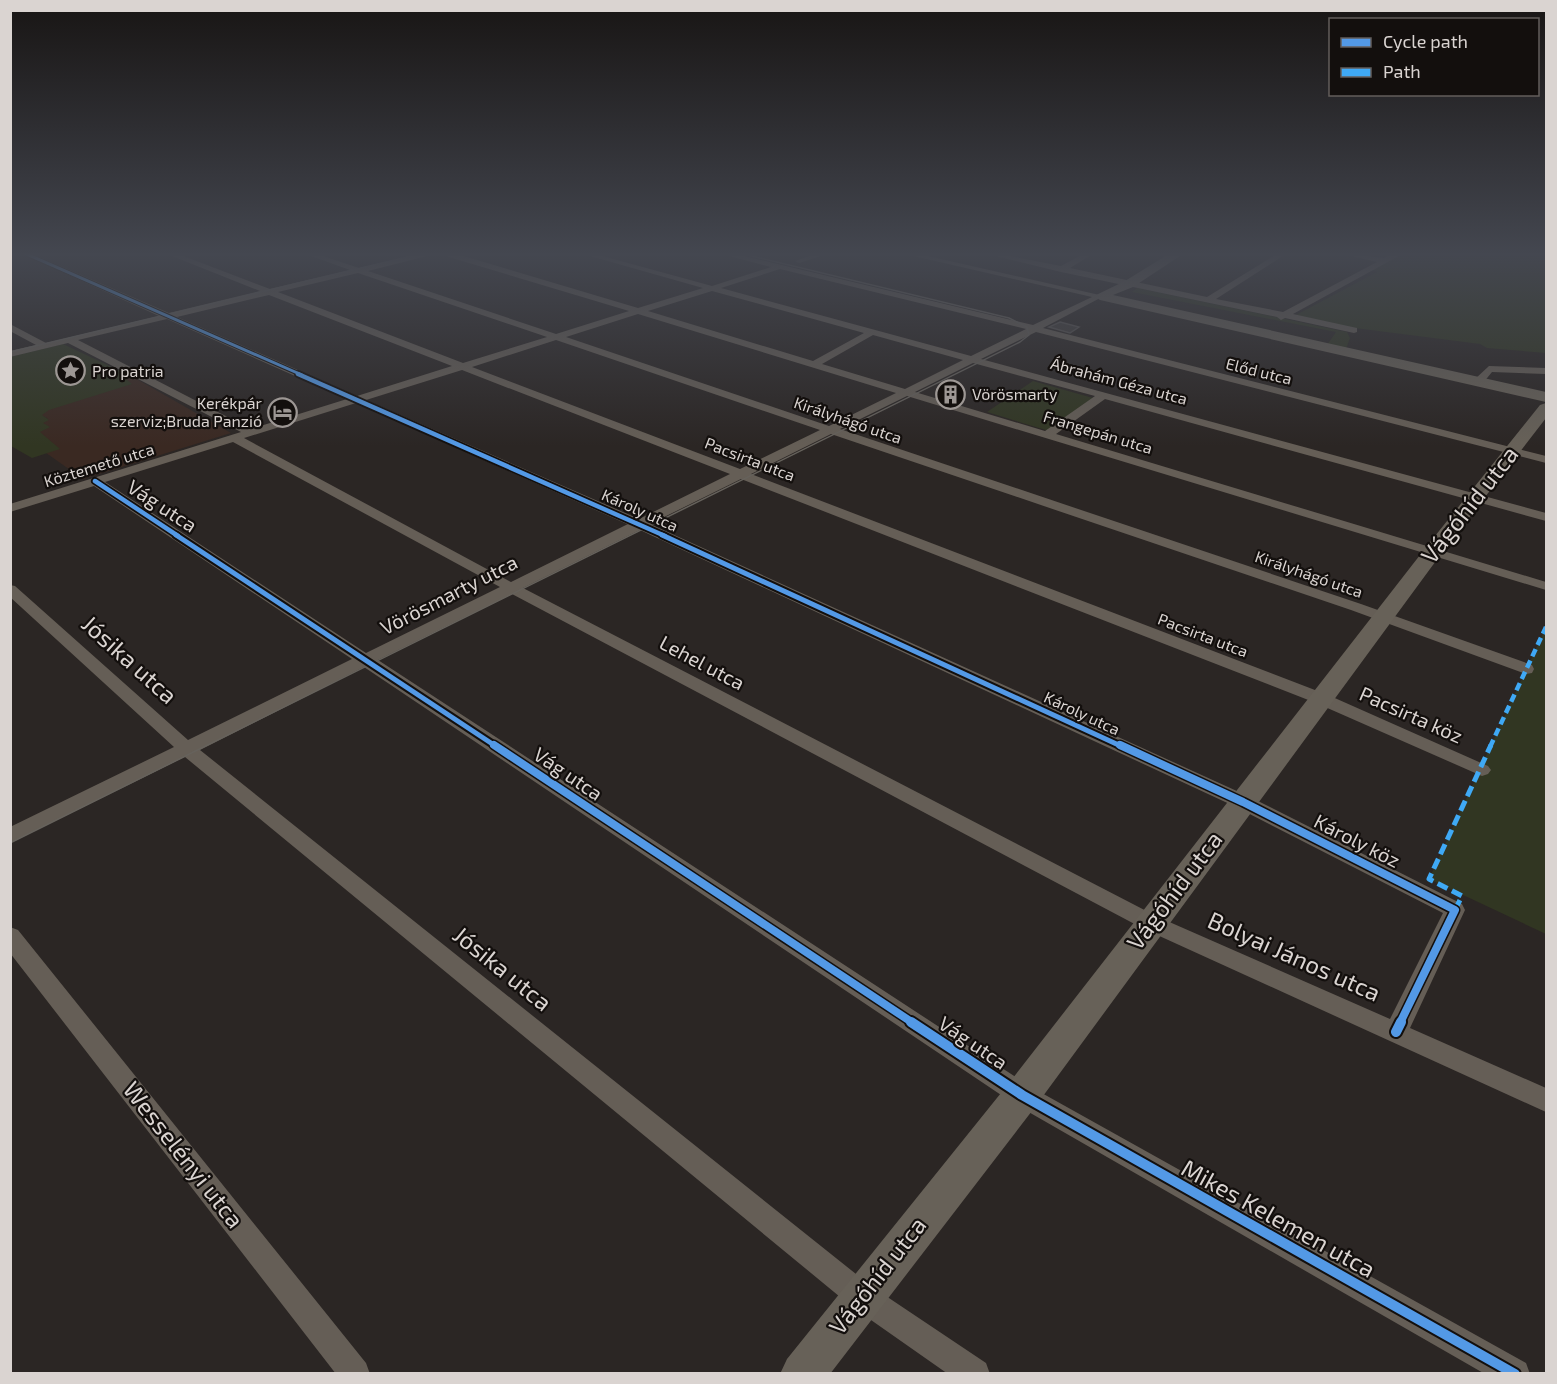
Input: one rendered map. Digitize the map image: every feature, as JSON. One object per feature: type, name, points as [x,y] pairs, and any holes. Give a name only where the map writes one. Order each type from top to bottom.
[{"type":"street","points":[[10,354],[166,317]]},
{"type":"street","name":"Károly utca","points":[[166,317],[639,524],[1243,802]]},
{"type":"street","name":"Pacsirta utca","points":[[332,317],[1322,699]]},
{"type":"street","name":"Királyhágó utca","points":[[492,317],[1383,617],[1526,669]]},
{"type":"street","name":"Köztemető utca","points":[[10,508],[620,317]]},
{"type":"street","name":"Frangepán utca","points":[[656,317],[1434,550],[1546,586]]},
{"type":"street","name":"Ábrahám Géza utca","points":[[817,317],[1546,517]]},
{"type":"street","name":"Előd utca","points":[[987,317],[1546,459]]},
{"type":"street","points":[[972,358],[1057,317]]},
{"type":"street","points":[[1192,317],[1546,396]]},
{"type":"street","points":[[1281,317],[1354,330]]},
{"type":"street","points":[[10,327],[45,346]]},
{"type":"street","points":[[815,364],[874,332]]},
{"type":"street","name":"Lehel utca","points":[[70,340],[512,587],[1151,923]]},
{"type":"street","name":"Vörösmarty utca","points":[[10,836],[972,358]]},
{"type":"street","points":[[1479,381],[1489,369],[1546,371]]},
{"type":"street","points":[[1048,434],[1105,394]]},
{"type":"street","name":"Vágóhíd utca","points":[[802,1374],[861,1296],[1022,1095],[1434,550],[1546,408]]},
{"type":"street","name":"Vág utca","points":[[95,482],[1022,1095]]},
{"type":"street","name":"Jósika utca","points":[[10,589],[187,749],[861,1296],[975,1374]]},
{"type":"street","name":"Pacsirta köz","points":[[1322,699],[1482,770]]},
{"type":"street","name":"Károly köz","points":[[1243,802],[1455,910],[1396,1032]]},
{"type":"street","name":"Bolyai János utca","points":[[1151,923],[1546,1100]]},
{"type":"street","name":"Wesselényi utca","points":[[10,936],[355,1374]]},
{"type":"street","name":"Mikes Kelemen utca","points":[[1022,1095],[1515,1374]]},
{"type":"shaded area","points":[[133,377],[231,433],[83,479],[15,431],[48,419],[30,408]]},
{"type":"green space","points":[[1257,317],[1273,317],[1347,332],[1350,338],[1346,349],[1327,345],[1336,332]]},
{"type":"green space","points":[[1302,317],[1546,317],[1546,353],[1487,348],[1480,344],[1339,326]]},
{"type":"green space","points":[[63,344],[133,377],[126,379],[132,384],[49,410],[42,415],[49,420],[43,423],[50,427],[40,432],[60,449],[32,458],[11,446],[10,357]]},
{"type":"green space","points":[[1033,381],[1093,398],[1049,431],[987,412]]},
{"type":"green space","points":[[1546,627],[1546,934],[1429,879]]},
{"type":"building","points":[[1060,322],[1079,327],[1070,333],[1049,327]]},
{"type":"tram line","points":[[10,352],[158,317]]},
{"type":"tram line","points":[[10,843],[1020,342],[1029,335],[1027,327],[1003,317]]},
{"type":"marked path","points":[[1455,910],[1462,896],[1429,879],[1546,627]]},
{"type":"cycle path","points":[[168,317],[632,521],[1243,802],[1455,910],[1396,1032]]},
{"type":"cycle path","points":[[95,481],[1022,1095],[1515,1374]]},
{"type":"place","name":"Pro patria","points":[[71,371]]},
{"type":"place","name":"Vörösmarty","points":[[951,394]]},
{"type":"place","name":"Kerékpár szerviz;Bruda Panzió","points":[[283,412]]}]
